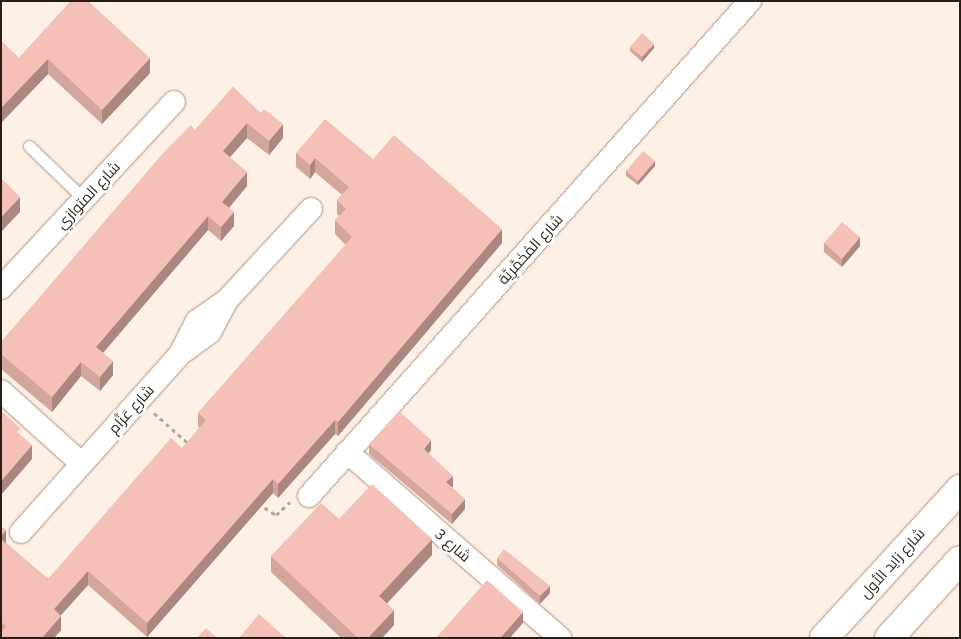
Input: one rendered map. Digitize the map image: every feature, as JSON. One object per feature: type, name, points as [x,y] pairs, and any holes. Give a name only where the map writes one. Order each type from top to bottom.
[{"type":"main road","name":"شارع زايد الأول","points":[[824,638],[960,488]]},
{"type":"main road","points":[[890,638],[960,560]]},
{"type":"street","name":"شارع المْخَمَّرِيَّة","points":[[313,491],[750,1]]},
{"type":"street","name":"شارع المتوازي","points":[[1,288],[174,102]]},
{"type":"street","name":"شارع عَزَّام","points":[[21,532],[180,354],[196,321],[227,300],[311,209]]},
{"type":"street","points":[[1,392],[81,464]]},
{"type":"street","name":"شارع 3","points":[[347,452],[560,638]]},
{"type":"street","points":[[906,638],[923,601]]},
{"type":"lane","points":[[29,146],[84,199]]},
{"type":"path","points":[[138,400],[197,451]]},
{"type":"path","points":[[256,501],[276,515],[310,480],[313,491]]},
{"type":"building","points":[[71,1],[88,1],[150,58],[102,110],[48,59],[1,108],[1,41],[19,58]]},
{"type":"building","points":[[642,33],[654,44],[642,57],[630,47]]},
{"type":"building","points":[[233,87],[261,113],[264,109],[283,124],[269,141],[247,123],[223,151],[247,172],[222,202],[234,212],[221,227],[208,216],[96,347],[113,361],[100,377],[81,362],[52,397],[1,354],[1,342],[164,152],[191,125],[195,130]]},
{"type":"building","points":[[325,119],[373,159],[394,135],[502,229],[338,422],[335,420],[278,484],[273,479],[147,623],[88,571],[54,609],[61,616],[42,638],[1,638],[1,632],[6,626],[1,622],[1,539],[48,579],[171,438],[182,448],[206,420],[198,413],[352,237],[335,220],[346,209],[337,200],[349,187],[315,158],[310,165],[296,153]]},
{"type":"building","points":[[643,151],[655,161],[638,181],[626,171]]},
{"type":"building","points":[[1,178],[20,197],[1,217]]},
{"type":"building","points":[[842,222],[860,237],[842,259],[824,243]]},
{"type":"building","points":[[1,411],[21,429],[17,432],[32,445],[1,481]]},
{"type":"building","points":[[399,411],[431,440],[424,449],[453,476],[446,482],[465,499],[452,514],[369,444]]},
{"type":"building","points":[[372,484],[432,539],[379,596],[394,610],[368,638],[358,638],[271,556],[321,503],[339,519]]},
{"type":"building","points":[[1,526],[6,530],[1,536]]},
{"type":"building","points":[[504,549],[550,586],[540,596],[497,558]]},
{"type":"building","points":[[487,580],[523,612],[500,638],[436,638]]},
{"type":"building","points":[[259,614],[286,638],[239,638]]},
{"type":"building","points":[[206,628],[217,638],[197,638]]}]
